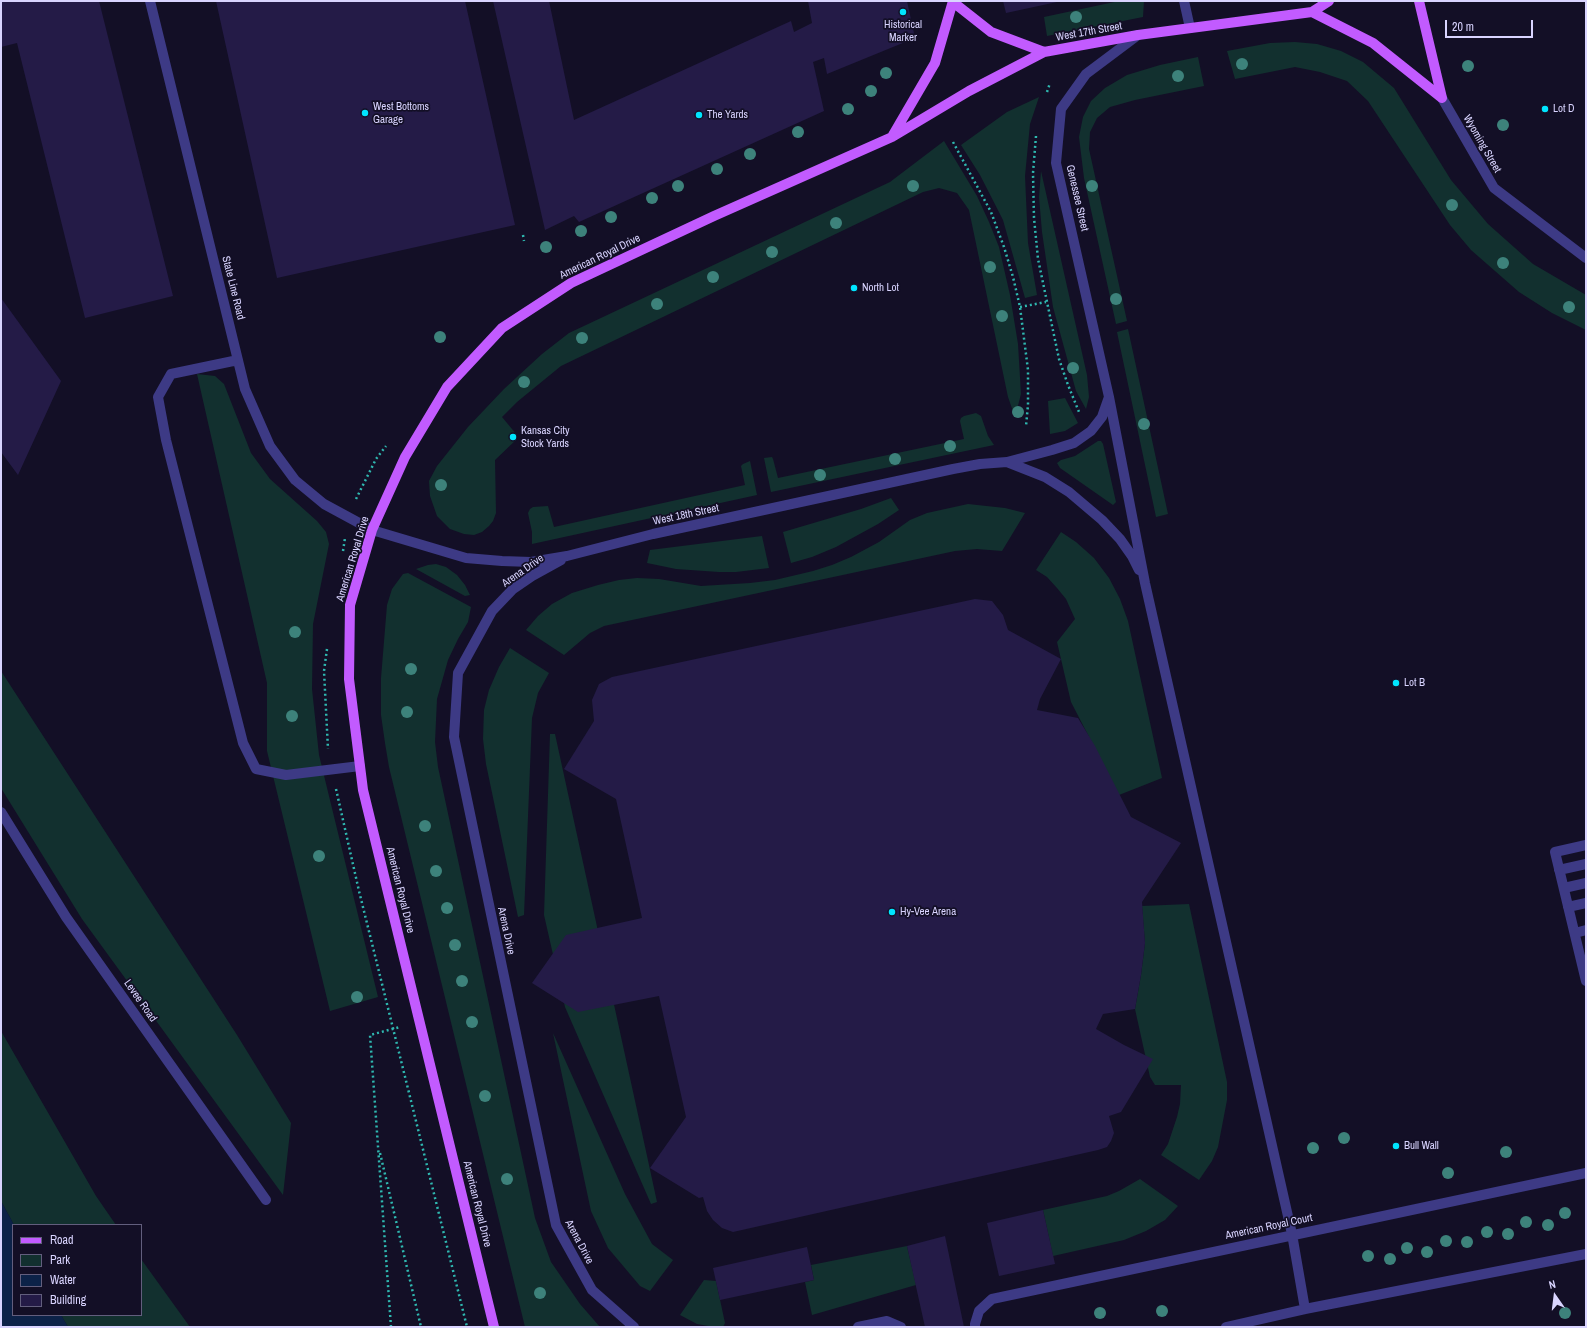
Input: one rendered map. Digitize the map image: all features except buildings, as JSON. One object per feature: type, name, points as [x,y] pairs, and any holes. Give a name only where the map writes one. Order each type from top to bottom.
[{"type":"main road","points":[[1312,12],[1329,1]]},
{"type":"main road","name":"Wyoming Street","points":[[1419,1],[1442,98]]},
{"type":"main road","points":[[892,137],[935,63],[953,2],[990,32],[1044,52]]},
{"type":"main road","name":"West 17th Street","points":[[892,137],[969,91],[1044,52],[1138,35],[1312,12]]},
{"type":"main road","points":[[1312,12],[1373,43],[1442,98]]},
{"type":"main road","name":"American Royal Drive","points":[[494,1327],[363,790],[349,679],[350,606],[372,530],[405,457],[447,386],[502,328],[571,283],[714,216],[892,137]]},
{"type":"street","name":"State Line Road","points":[[150,1],[246,389],[270,446],[296,480],[324,504],[372,530]]},
{"type":"street","points":[[1184,1],[1190,28]]},
{"type":"street","name":"Genessee Street","points":[[1138,35],[1086,74],[1061,109],[1056,163],[1109,397],[1145,583]]},
{"type":"street","name":"Wyoming Street","points":[[1442,98],[1494,188],[1586,258]]},
{"type":"street","points":[[238,360],[171,374],[158,397],[166,440],[243,743],[256,769],[286,775],[360,766]]},
{"type":"street","name":"West 18th Street","points":[[372,530],[466,558],[531,562],[567,556],[653,534],[953,469],[980,464],[1008,462],[1074,443],[1091,431],[1102,417],[1109,397]]},
{"type":"street","name":"West 18th Street","points":[[1008,462],[1045,477],[1069,492],[1097,515],[1120,539],[1132,556],[1145,583]]},
{"type":"street","name":"Arena Drive","points":[[567,556],[532,576],[514,589],[492,611],[458,673],[454,737],[556,1226],[592,1290],[634,1327]]},
{"type":"street","points":[[1145,583],[1292,1234],[1305,1309]]},
{"type":"street","name":"Levee Road","points":[[1,812],[66,917],[266,1200]]},
{"type":"street","points":[[1586,845],[1555,852],[1586,981]]},
{"type":"street","points":[[1559,870],[1586,864]]},
{"type":"street","points":[[1564,888],[1586,883]]},
{"type":"street","points":[[1568,907],[1586,903]]},
{"type":"street","points":[[1574,933],[1586,930]]},
{"type":"street","name":"American Royal Court","points":[[975,1327],[979,1311],[992,1299],[1292,1234],[1586,1173]]},
{"type":"street","points":[[1226,1327],[1305,1309],[1586,1254]]},
{"type":"street","points":[[858,1327],[887,1321],[901,1327]]},
{"type":"path","points":[[1045,96],[1050,83]]},
{"type":"path","points":[[1036,134],[1033,173],[1034,218],[1038,259],[1059,359],[1081,416]]},
{"type":"path","points":[[953,142],[992,212],[1011,269],[1020,307],[1028,370],[1028,405],[1026,426]]},
{"type":"path","points":[[523,235],[524,241]]},
{"type":"path","points":[[1020,307],[1046,302]]},
{"type":"path","points":[[342,554],[348,517],[376,459],[390,440]]},
{"type":"path","points":[[328,647],[324,670],[328,753],[331,770],[359,891],[467,1327]]},
{"type":"path","points":[[391,1327],[370,1035],[420,1022]]},
{"type":"path","points":[[378,1144],[421,1327]]},
{"type":"green space","points":[[1119,1],[1144,1],[1143,17],[1047,36],[1044,17]]},
{"type":"green space","points":[[1295,42],[1317,44],[1341,51],[1363,62],[1394,88],[1451,180],[1488,224],[1533,264],[1586,295],[1586,330],[1552,313],[1519,292],[1471,250],[1450,225],[1368,101],[1347,81],[1320,72],[1295,67],[1235,79],[1227,51],[1270,43]]},
{"type":"green space","points":[[1198,57],[1204,86],[1135,100],[1110,107],[1097,118],[1090,132],[1089,149],[1127,321],[1116,324],[1084,178],[1079,137],[1083,117],[1091,101],[1105,88],[1127,75],[1160,65]]},
{"type":"green space","points":[[1039,97],[1030,124],[1025,176],[1028,243],[1037,295],[1025,298],[1003,220],[980,175],[961,145],[1007,112]]},
{"type":"green space","points":[[944,141],[977,196],[999,247],[1010,295],[1018,344],[1021,394],[1015,417],[1008,397],[969,210],[957,193],[939,188],[923,192],[561,366],[517,402],[502,417],[517,435],[517,439],[495,460],[496,513],[489,526],[482,532],[474,535],[464,534],[450,529],[437,516],[430,496],[429,481],[437,466],[468,427],[504,389],[542,354],[569,333],[890,182]]},
{"type":"green space","points":[[1041,171],[1087,375],[1089,397],[1086,409],[1076,391],[1053,307],[1042,232],[1039,197]]},
{"type":"green space","points":[[1128,329],[1168,514],[1156,517],[1117,332]]},
{"type":"green space","points":[[197,374],[215,376],[224,384],[251,453],[270,479],[317,521],[326,532],[329,544],[313,624],[312,689],[319,755],[378,997],[330,1011],[267,751],[267,683]]},
{"type":"green space","points":[[1065,398],[1078,423],[1065,431],[1050,434],[1048,401]]},
{"type":"green space","points":[[976,413],[981,416],[988,436],[994,445],[771,492],[764,458],[772,457],[778,478],[964,439],[960,421],[961,418]]},
{"type":"green space","points":[[1098,441],[1101,441],[1103,444],[1116,502],[1113,505],[1060,468],[1057,463],[1061,460],[1075,456]]},
{"type":"green space","points":[[750,461],[757,495],[532,544],[532,532],[528,513],[533,507],[548,506],[554,527],[745,485],[741,466]]},
{"type":"green space","points":[[891,498],[899,510],[878,524],[836,547],[812,557],[791,563],[783,532],[861,509]]},
{"type":"green space","points":[[968,504],[1005,508],[1025,513],[1002,551],[977,549],[955,551],[604,626],[590,633],[564,655],[526,630],[538,616],[552,604],[572,593],[598,585],[619,580],[637,578],[659,579],[701,586],[775,580],[832,565],[879,542],[910,520],[927,513]]},
{"type":"green space","points":[[1061,532],[1076,542],[1094,558],[1109,578],[1120,599],[1128,621],[1162,778],[1119,795],[1071,702],[1057,642],[1075,619],[1066,599],[1047,577],[1036,570]]},
{"type":"green space","points":[[762,536],[769,568],[736,572],[719,572],[676,569],[647,563],[650,550]]},
{"type":"green space","points":[[436,564],[446,567],[457,575],[465,585],[470,595],[465,596],[416,569]]},
{"type":"green space","points":[[408,573],[471,607],[468,622],[448,660],[437,699],[435,742],[438,767],[535,1218],[551,1262],[580,1304],[600,1327],[525,1327],[389,767],[385,743],[381,715],[381,678],[387,605],[392,589],[403,574]]},
{"type":"green space","points":[[510,648],[549,673],[538,693],[532,718],[524,915],[518,917],[486,764],[483,739],[484,710],[489,690],[499,667]]},
{"type":"green space","points":[[1,671],[237,1035],[291,1123],[283,1195],[82,919],[1,788]]},
{"type":"green space","points":[[550,734],[555,734],[657,1202],[651,1204],[565,1007],[544,915]]},
{"type":"green space","points":[[1189,904],[1227,1082],[1227,1100],[1218,1147],[1212,1161],[1199,1180],[1161,1155],[1168,1144],[1177,1117],[1180,1104],[1181,1085],[1155,1085],[1150,1077],[1135,1009],[1145,943],[1142,906]]},
{"type":"green space","points":[[1,1031],[96,1196],[115,1224],[13,1224],[1,1201]]},
{"type":"green space","points":[[553,1033],[625,1194],[652,1244],[673,1260],[650,1291],[640,1286],[608,1248],[591,1211]]},
{"type":"green space","points":[[1140,1179],[1178,1206],[1165,1220],[1146,1231],[1124,1240],[1053,1256],[1043,1210],[1107,1196]]},
{"type":"green space","points":[[907,1246],[916,1285],[812,1315],[805,1282],[814,1280],[811,1265]]},
{"type":"green space","points":[[142,1260],[190,1327],[68,1327],[62,1316],[142,1316]]},
{"type":"green space","points":[[704,1280],[716,1281],[725,1323],[723,1327],[697,1324],[680,1315]]},
{"type":"water","points":[[1,1201],[13,1224],[12,1224],[12,1316],[62,1316],[68,1327],[1,1327]]},
{"type":"place","name":"Historical Marker","points":[[903,12]]},
{"type":"place","name":"Lot D","points":[[1545,109]]},
{"type":"place","name":"West Bottoms Garage","points":[[365,113]]},
{"type":"place","name":"The Yards","points":[[699,115]]},
{"type":"place","name":"North Lot","points":[[854,288]]},
{"type":"place","name":"Kansas City Stock Yards","points":[[513,437]]},
{"type":"place","name":"Lot B","points":[[1396,683]]},
{"type":"place","name":"Hy-Vee Arena","points":[[892,912]]},
{"type":"place","name":"Bull Wall","points":[[1396,1146]]}]
